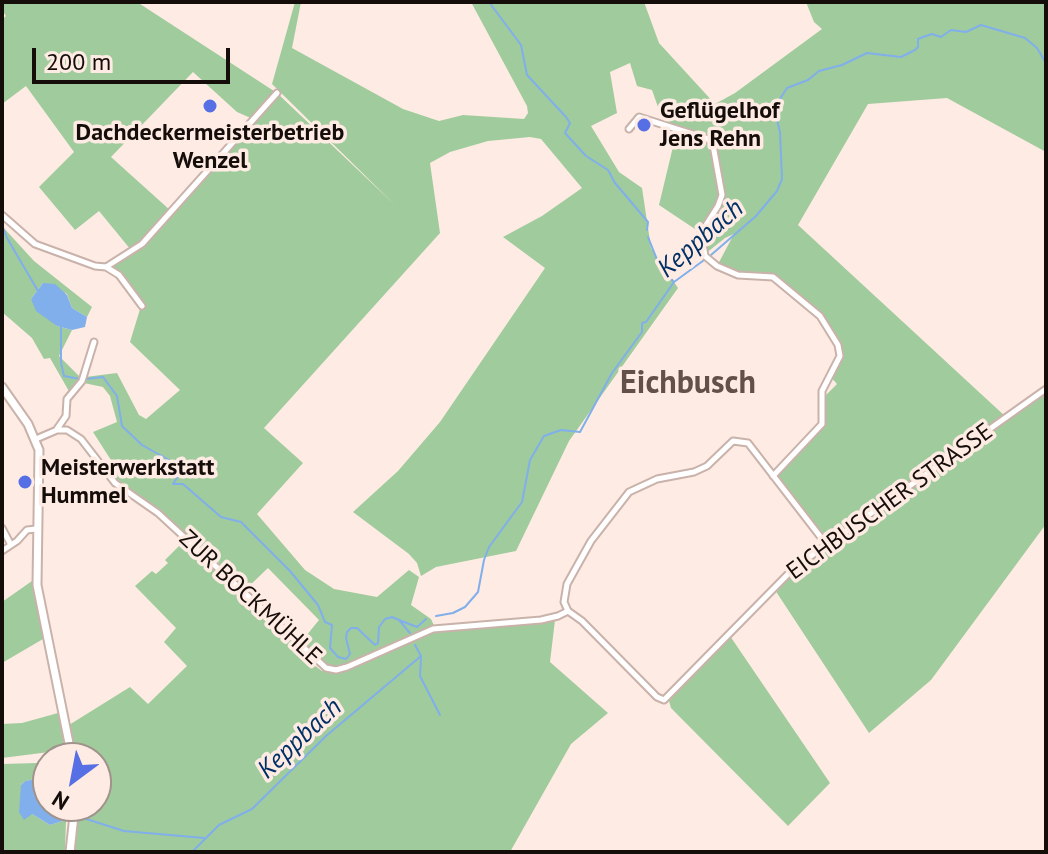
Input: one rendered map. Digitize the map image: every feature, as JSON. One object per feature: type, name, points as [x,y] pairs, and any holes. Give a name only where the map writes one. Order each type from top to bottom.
[{"type":"street","points":[[106,267],[142,244],[277,93]]},
{"type":"street","points":[[629,129],[639,117],[708,139],[713,145],[722,195],[701,233],[705,256],[710,262],[738,275],[773,277],[820,316],[838,345],[840,356],[822,391],[822,424],[773,476]]},
{"type":"street","points":[[2,215],[35,244],[95,266],[106,267],[119,275],[142,306]]},
{"type":"street","points":[[36,439],[57,430],[66,416],[67,399],[83,379],[94,342]]},
{"type":"street","points":[[2,387],[36,439],[40,462],[36,577],[69,742]]},
{"type":"street","name":"EICHBUSCHER STRASSE","points":[[568,611],[582,621],[657,697],[664,700],[794,568],[1046,389]]},
{"type":"street","name":"ZUR BOCKMÜHLE","points":[[57,430],[67,430],[81,439],[115,483],[158,513],[326,668],[336,670],[347,667],[433,629],[541,620],[568,611]]},
{"type":"street","points":[[568,611],[564,602],[567,584],[591,541],[629,492],[657,479],[694,472],[707,466],[733,441],[744,440],[748,443],[826,544]]},
{"type":"street","points":[[2,528],[12,545]]},
{"type":"street","points":[[2,551],[27,530],[36,529]]},
{"type":"street","points":[[70,852],[73,822]]},
{"type":"green space","points":[[2,2],[137,2],[277,93],[396,206],[272,84],[295,2],[301,2],[292,48],[403,109],[439,121],[463,115],[524,119],[528,113],[471,2],[644,2],[659,43],[715,104],[735,93],[822,29],[814,22],[806,2],[1046,2],[1046,152],[947,98],[868,104],[798,225],[1006,417],[1046,389],[1046,524],[931,680],[869,733],[775,590],[824,548],[773,476],[821,424],[822,391],[826,395],[837,384],[829,375],[840,356],[838,345],[820,316],[773,277],[738,275],[717,266],[734,234],[705,254],[701,233],[659,205],[677,130],[664,124],[652,90],[637,86],[630,63],[610,72],[617,113],[591,126],[619,172],[642,188],[651,248],[678,288],[569,441],[516,551],[436,567],[421,576],[417,563],[409,554],[353,512],[398,471],[440,422],[545,268],[503,237],[542,216],[582,188],[541,139],[530,137],[488,141],[450,152],[430,163],[440,233],[264,428],[303,463],[257,514],[305,570],[334,589],[377,597],[409,570],[419,577],[411,605],[431,619],[437,632],[555,620],[550,662],[608,713],[571,744],[510,852],[74,852],[78,822],[112,822],[112,742],[73,742],[69,725],[130,687],[148,704],[187,666],[164,642],[176,628],[135,586],[152,571],[156,574],[181,544],[185,544],[292,637],[314,665],[322,671],[333,671],[302,641],[319,620],[268,568],[246,589],[153,506],[109,473],[116,468],[93,432],[117,422],[110,396],[103,387],[84,383],[85,377],[117,373],[139,415],[146,419],[180,390],[130,342],[141,306],[119,275],[106,267],[131,250],[99,211],[75,230],[39,187],[74,152],[26,86],[2,104],[2,20],[6,16]],"holes":[[[193,72],[237,112],[253,119],[171,211],[111,157]]]},
{"type":"green space","points":[[2,226],[34,261],[92,307],[87,317],[72,308],[67,294],[43,283],[31,299],[57,326],[72,330],[59,356],[80,377],[70,393],[50,358],[44,359],[32,338],[2,312]]},
{"type":"green space","points":[[32,581],[43,639],[2,663],[2,602]]},
{"type":"green space","points":[[730,636],[830,783],[788,826],[671,708],[669,701]]},
{"type":"green space","points":[[58,713],[63,742],[32,742],[32,754],[2,758],[2,724],[22,723]]},
{"type":"green space","points":[[32,763],[32,780],[21,785],[32,822],[50,825],[66,822],[65,852],[2,852],[2,764]]},
{"type":"water","points":[[43,283],[55,284],[67,295],[72,308],[87,317],[85,327],[72,330],[57,326],[36,311],[31,299]]},
{"type":"water","points":[[32,780],[32,814],[24,820],[19,812],[21,785]]},
{"type":"waterway","points":[[489,2],[521,45],[527,75],[570,123],[565,133],[586,156],[608,170],[648,222],[647,230]]},
{"type":"waterway","name":"Keppbach","points":[[436,616],[465,607],[478,592],[489,547],[522,502],[530,460],[544,436],[561,430],[580,432],[612,373],[642,332],[642,323],[646,322],[674,282],[756,216],[777,191],[782,179],[780,132],[776,116],[778,102],[787,88],[808,80],[819,71],[842,65],[867,53],[901,57],[918,47],[918,39],[932,34],[941,37],[951,30],[966,32],[981,25],[1025,38],[1037,48],[1046,63]]},
{"type":"waterway","points":[[2,225],[38,291]]},
{"type":"waterway","points":[[648,237],[660,267],[674,282]]},
{"type":"waterway","points":[[61,326],[64,376],[80,379]]},
{"type":"waterway","points":[[86,379],[103,377],[117,396],[122,426],[142,445],[169,460],[179,475],[173,484],[183,484],[221,517],[241,522],[290,571],[318,605],[325,622],[332,625],[330,648],[338,657],[346,659],[350,654],[346,638],[351,628],[357,628],[375,645],[378,643],[379,627],[385,619],[392,617],[399,620]]},
{"type":"waterway","name":"Keppbach","points":[[410,633],[399,620],[417,627],[426,619]]},
{"type":"waterway","name":"Keppbach","points":[[192,852],[219,825],[252,809],[326,736],[421,656],[415,645]]},
{"type":"waterway","points":[[421,657],[420,676],[440,715]]},
{"type":"waterway","points":[[96,822],[124,831],[204,838]]},
{"type":"place","name":"Dachdeckermeisterbetrieb Wenzel","points":[[210,106]]},
{"type":"place","name":"Geflügelhof Jens Rehn","points":[[644,125]]},
{"type":"place","name":"Meisterwerkstatt Hummel","points":[[25,482]]},
{"type":"district","name":"Eichbusch","points":[[688,384]]}]
